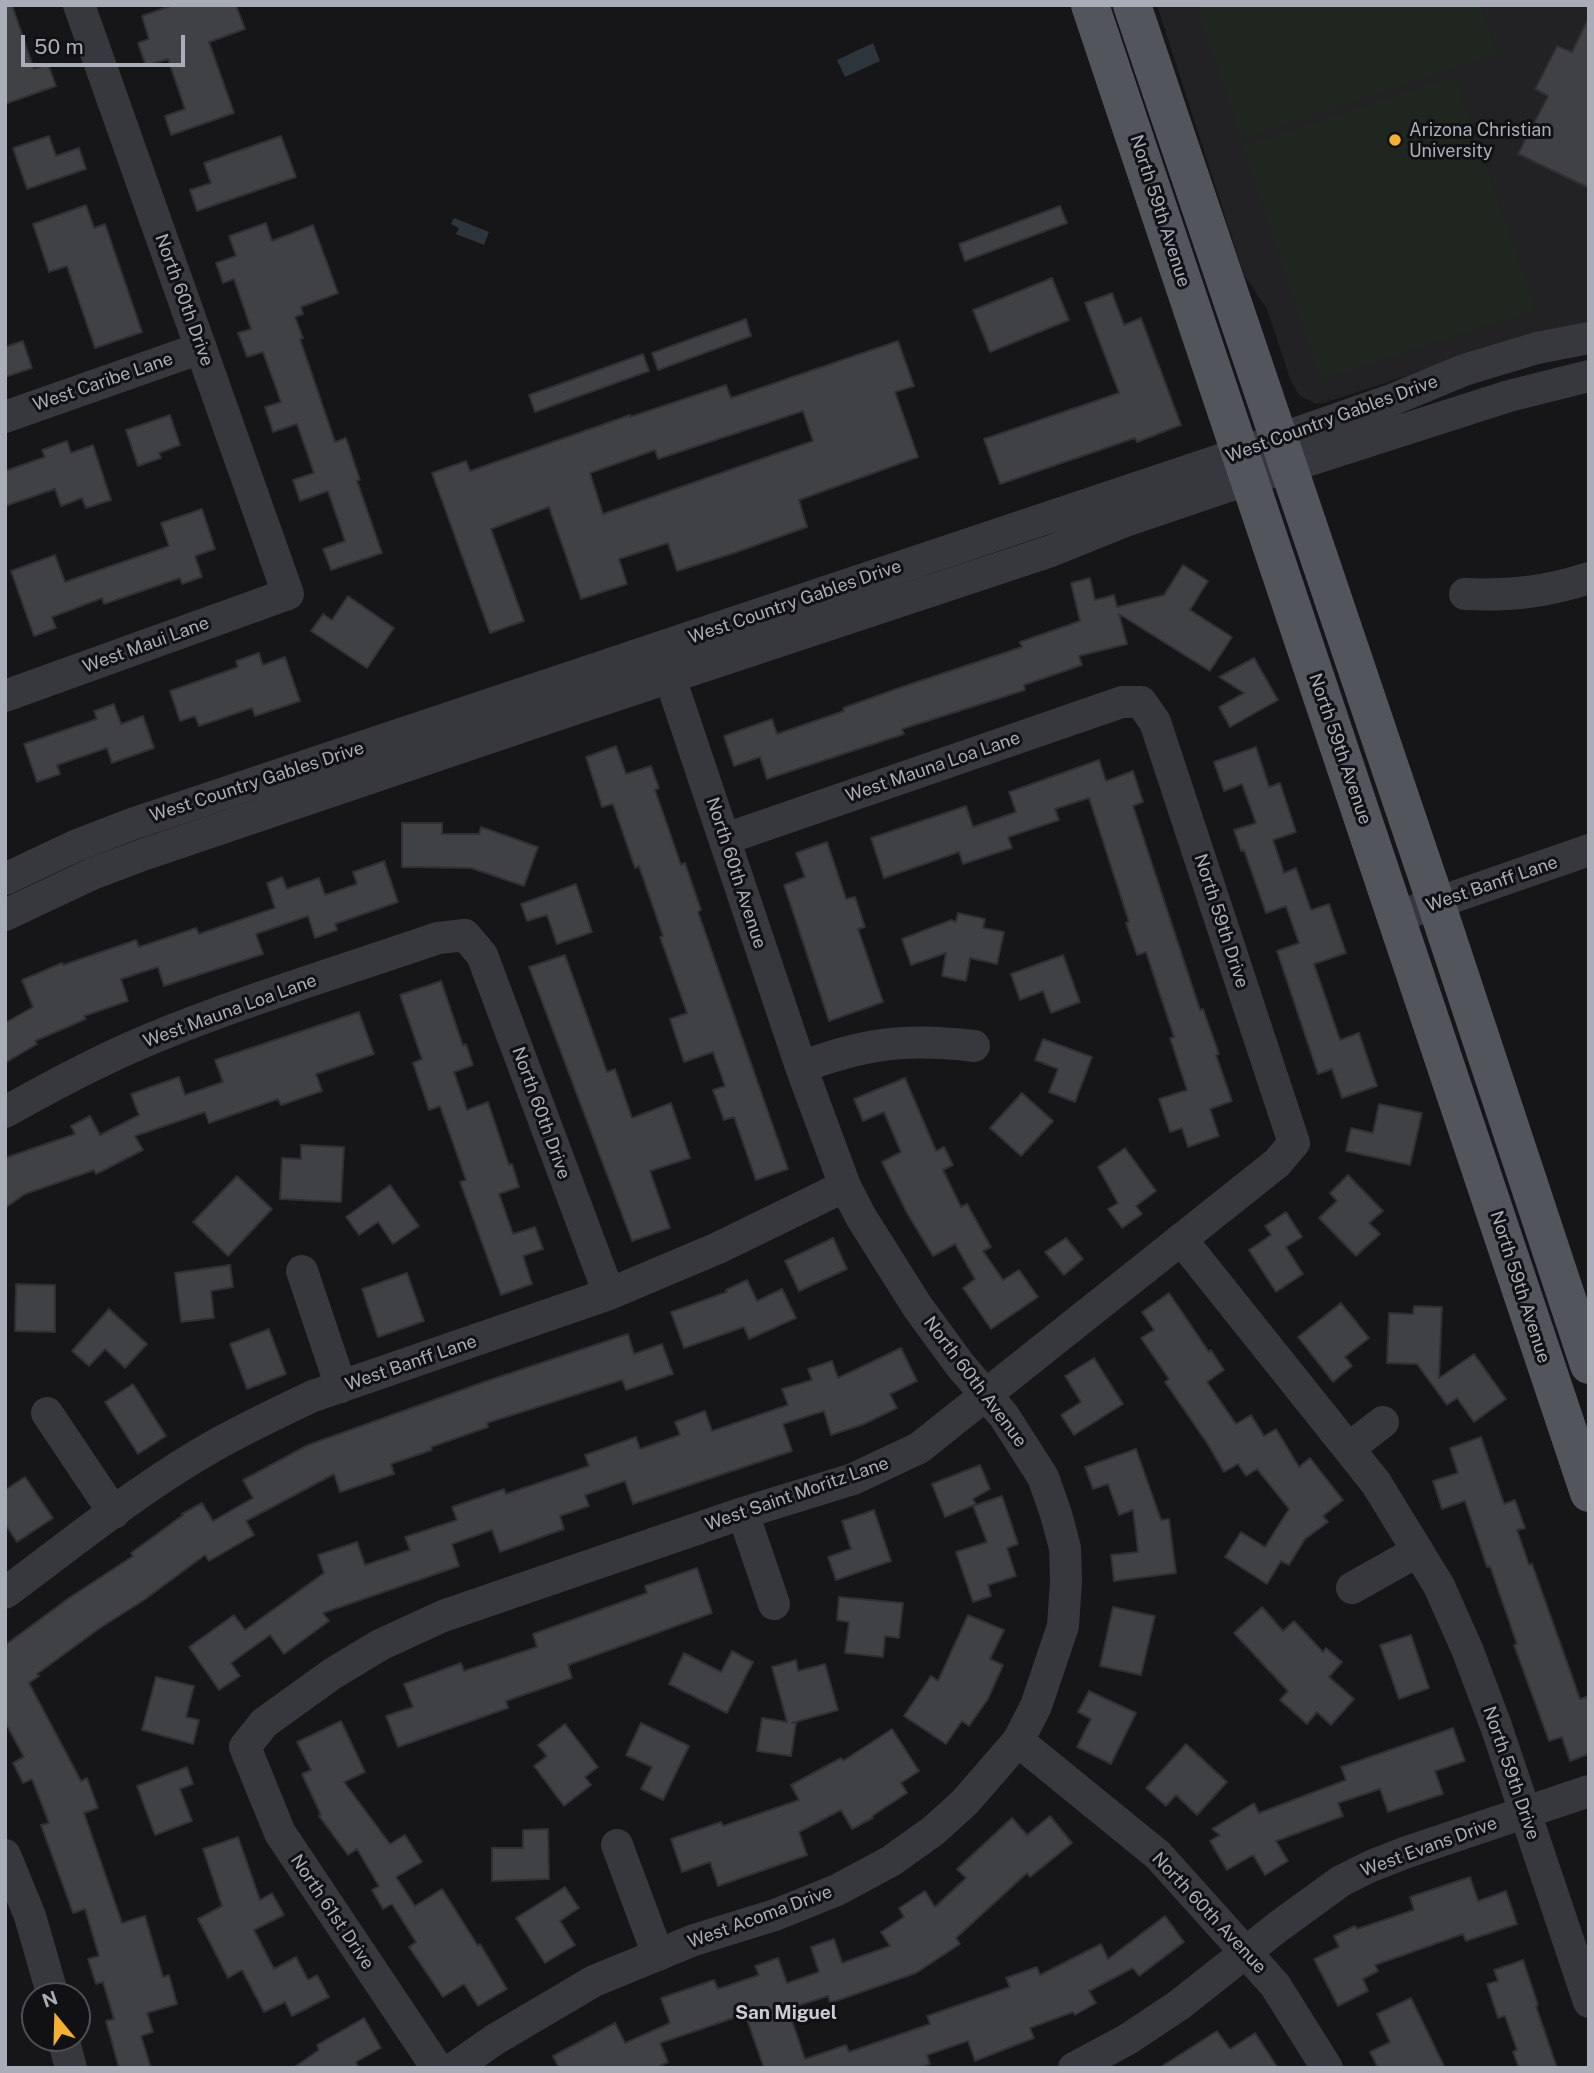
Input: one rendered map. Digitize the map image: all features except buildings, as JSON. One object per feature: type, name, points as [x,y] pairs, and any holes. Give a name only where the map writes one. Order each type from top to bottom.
[{"type":"main road","name":"North 59th Avenue","points":[[1090,5],[1589,1493]]},
{"type":"main road","points":[[1132,5],[1436,903],[1589,1365]]},
{"type":"street","name":"North 60th Drive","points":[[79,5],[288,594]]},
{"type":"street","name":"West Country Gables Drive","points":[[1283,453],[1394,399],[1464,370],[1537,348],[1589,338]]},
{"type":"street","name":"West Caribe Lane","points":[[5,417],[201,348]]},
{"type":"street","name":"West Country Gables Drive","points":[[5,915],[92,874],[665,662],[1283,453],[1589,376]]},
{"type":"street","points":[[1465,594],[1505,596],[1562,587],[1589,578]]},
{"type":"street","name":"West Maui Lane","points":[[5,696],[288,594]]},
{"type":"street","name":"West Country Gables Drive","points":[[5,878],[132,824],[665,662]]},
{"type":"street","name":"North 60th Avenue","points":[[665,662],[801,1067],[845,1186],[861,1217],[917,1306],[960,1366],[1004,1416],[1043,1477],[1056,1514],[1065,1548],[1063,1626],[1036,1706],[1018,1741],[1158,1856],[1275,1984],[1327,2068]]},
{"type":"street","name":"West Mauna Loa Lane","points":[[725,839],[1122,702],[1142,702]]},
{"type":"street","name":"North 59th Drive","points":[[1142,702],[1155,722],[1294,1143]]},
{"type":"street","name":"West Banff Lane","points":[[1396,917],[1589,850]]},
{"type":"street","name":"North 60th Drive","points":[[465,935],[482,956],[609,1294]]},
{"type":"street","name":"West Mauna Loa Lane","points":[[5,1112],[77,1073],[148,1040],[439,938],[465,935]]},
{"type":"street","points":[[801,1067],[834,1055],[907,1041],[974,1046]]},
{"type":"street","name":"West Saint Moritz Lane","points":[[245,1747],[264,1723],[332,1674],[380,1645],[443,1616],[743,1513],[853,1479],[919,1448],[1277,1163],[1294,1143]]},
{"type":"street","name":"West Banff Lane","points":[[5,1593],[114,1513],[215,1446],[313,1396],[609,1294],[718,1248],[845,1186]]},
{"type":"street","name":"North 59th Drive","points":[[1181,1239],[1376,1483],[1438,1586],[1467,1649],[1589,2002]]},
{"type":"street","points":[[302,1271],[341,1387]]},
{"type":"street","points":[[47,1413],[114,1513]]},
{"type":"street","points":[[1349,1448],[1383,1422]]},
{"type":"street","points":[[743,1513],[774,1604]]},
{"type":"street","points":[[1352,1588],[1418,1550]]},
{"type":"street","name":"West Acoma Drive","points":[[454,2068],[494,2040],[594,1982],[694,1940],[775,1915],[837,1890],[891,1861],[933,1831],[965,1802],[1018,1741]]},
{"type":"street","name":"North 61st Drive","points":[[245,1747],[280,1833],[437,2068]]},
{"type":"street","name":"West Evans Drive","points":[[1074,2068],[1128,2039],[1179,2005],[1319,1895],[1371,1866],[1589,1791]]},
{"type":"street","points":[[617,1845],[658,1955]]},
{"type":"street","points":[[5,1855],[37,1935],[49,1982]]},
{"type":"shaded area","name":"Arizona Christian University","points":[[1157,5],[1589,5],[1589,325],[1532,335],[1327,402],[1316,404],[1299,395],[1290,379],[1267,309],[1244,275]]},
{"type":"shaded area","points":[[1196,5],[1480,5],[1497,54],[1241,139]]},
{"type":"shaded area","points":[[873,43],[880,61],[845,77],[837,60]]},
{"type":"shaded area","points":[[1454,76],[1536,310],[1321,380],[1243,146]]},
{"type":"shaded area","points":[[454,218],[489,232],[484,245],[456,234],[459,228],[451,224]]},
{"type":"place","name":"Arizona Christian University","points":[[1395,140]]},
{"type":"district","name":"San Miguel","points":[[786,2013]]}]
